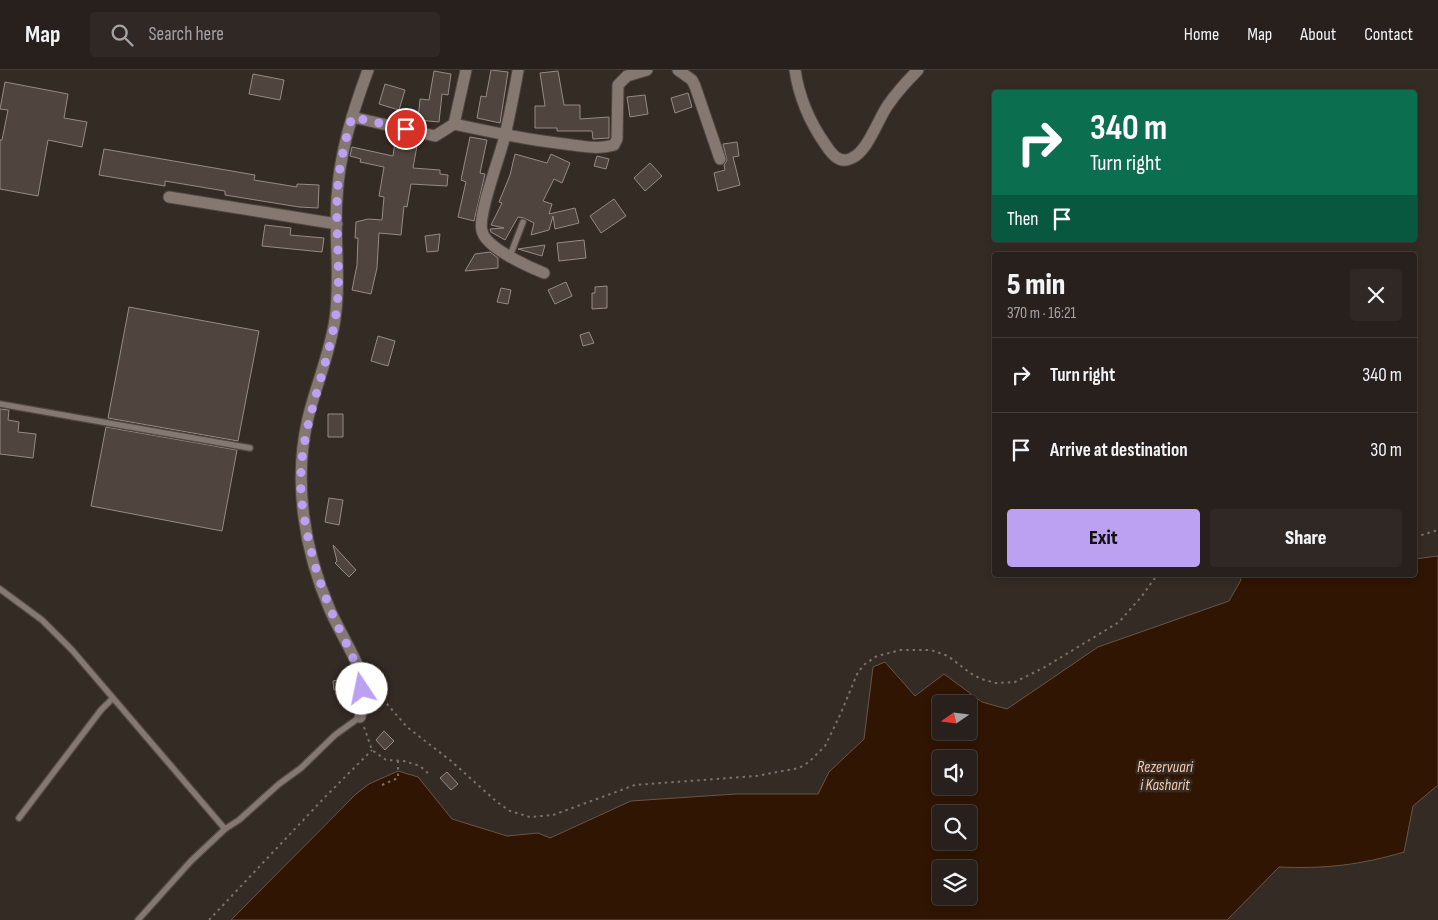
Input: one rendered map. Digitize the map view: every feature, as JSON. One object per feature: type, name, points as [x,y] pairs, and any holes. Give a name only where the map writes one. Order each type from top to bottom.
[{"type":"street","points":[[360,717],[363,705],[360,672],[330,609],[320,578],[306,532],[300,481],[302,450],[308,418],[335,320],[338,285],[337,224],[339,170],[352,117],[368,70]]},
{"type":"street","points":[[454,124],[466,70]]},
{"type":"street","points":[[352,117],[435,136],[454,124],[505,135],[600,148],[614,145],[617,131],[618,84],[628,76],[647,70]]},
{"type":"street","points":[[678,70],[692,80],[695,86],[720,159]]},
{"type":"street","points":[[796,70],[801,96],[814,128],[835,157],[845,160],[852,158],[861,150],[887,106],[918,70]]},
{"type":"street","points":[[518,71],[505,135],[481,224],[482,232],[486,239],[510,256],[531,268],[544,272]]},
{"type":"street","points":[[169,197],[337,224]]},
{"type":"lane","points":[[510,256],[523,222]]},
{"type":"lane","points":[[0,404],[250,448]]},
{"type":"lane","points":[[0,589],[42,620],[114,698],[225,829]]},
{"type":"lane","points":[[19,818],[101,710],[114,698]]},
{"type":"lane","points":[[138,920],[191,861],[225,829],[239,820],[279,784],[301,768],[334,735],[360,717]]},
{"type":"path","points":[[1417,535],[1438,530]]},
{"type":"path","points":[[369,683],[407,727],[451,760],[497,802],[516,813],[541,818],[635,785],[756,776],[799,768],[809,762],[825,746],[858,672],[865,664],[877,656],[901,650],[932,650],[948,656],[981,679],[996,682],[1015,682],[1119,622],[1156,577]]},
{"type":"path","points":[[360,717],[372,750],[386,760],[420,766],[429,774]]},
{"type":"path","points":[[210,920],[325,797],[372,750]]},
{"type":"path","points":[[382,785],[398,778],[398,761]]},
{"type":"water","name":"Rezervuari i Kasharit","points":[[1438,556],[1438,785],[1413,806],[1404,852],[1342,865],[1279,867],[1227,920],[231,920],[356,794],[369,784],[398,771],[418,777],[452,819],[507,836],[538,833],[550,838],[631,801],[736,794],[818,794],[829,772],[864,739],[873,667],[885,662],[915,696],[944,674],[972,695],[932,695],[932,740],[978,740],[978,699],[1007,709],[1098,647],[1229,601],[1241,580],[1240,577],[1417,577],[1417,559]]},
{"type":"building","points":[[491,70],[508,72],[500,123],[477,118],[481,96],[486,97]]},
{"type":"building","points":[[434,71],[451,74],[448,95],[442,94],[439,122],[418,120],[420,99],[429,100]]},
{"type":"building","points":[[558,71],[564,105],[580,105],[580,119],[609,117],[609,138],[593,139],[592,131],[557,131],[557,128],[535,128],[535,106],[545,106],[540,73]]},
{"type":"building","points":[[253,74],[284,80],[280,100],[249,94]]},
{"type":"building","points":[[5,82],[68,94],[64,118],[87,122],[82,147],[48,140],[38,196],[0,189],[0,140],[2,140],[8,110],[0,109]]},
{"type":"building","points":[[385,84],[405,90],[399,110],[379,104]]},
{"type":"building","points":[[688,93],[692,107],[675,113],[671,98]]},
{"type":"building","points":[[645,95],[648,114],[630,117],[627,97]]},
{"type":"building","points":[[396,135],[418,140],[413,168],[440,170],[440,174],[448,175],[447,186],[411,184],[407,207],[404,206],[401,235],[379,233],[377,268],[371,294],[352,290],[357,265],[358,238],[355,238],[356,222],[368,219],[382,220],[384,197],[379,196],[384,167],[360,162],[361,159],[350,156],[352,147],[393,156]]},
{"type":"building","points":[[470,137],[487,140],[480,173],[485,174],[474,221],[458,217],[466,182],[461,180]]},
{"type":"building","points":[[737,142],[739,156],[733,157],[740,185],[718,191],[714,173],[725,170],[724,165],[727,160],[723,144]]},
{"type":"building","points":[[104,149],[255,175],[254,180],[297,187],[297,184],[319,185],[318,208],[299,207],[225,195],[225,191],[165,181],[165,186],[99,175]]},
{"type":"building","points":[[515,154],[547,163],[551,154],[570,163],[562,183],[554,179],[543,201],[552,204],[549,214],[575,208],[579,223],[555,229],[553,216],[549,230],[531,235],[534,223],[518,217],[505,240],[491,232],[490,229],[504,228],[491,225],[502,203],[499,202],[510,175]]},
{"type":"building","points":[[597,156],[609,159],[606,169],[594,166]]},
{"type":"building","points":[[650,163],[662,176],[645,191],[634,178]]},
{"type":"building","points":[[614,199],[626,216],[601,233],[590,216]]},
{"type":"building","points":[[265,225],[291,228],[290,235],[324,238],[322,252],[262,246]]},
{"type":"building","points":[[440,234],[438,251],[427,252],[425,236]]},
{"type":"building","points":[[584,240],[586,258],[559,261],[557,243]]},
{"type":"building","points":[[545,245],[542,256],[518,249]]},
{"type":"building","points":[[490,252],[498,258],[498,268],[465,271],[475,254]]},
{"type":"building","points":[[566,282],[572,296],[555,304],[548,290]]},
{"type":"building","points":[[607,286],[607,308],[592,309],[592,293],[595,293],[595,287]]},
{"type":"building","points":[[501,288],[511,290],[508,304],[497,302]]},
{"type":"building","points":[[129,307],[259,331],[238,441],[108,418]]},
{"type":"building","points":[[589,332],[594,343],[583,346],[580,335]]},
{"type":"building","points":[[378,336],[395,341],[388,366],[371,361]]},
{"type":"building","points":[[0,409],[9,410],[8,420],[19,422],[18,432],[36,434],[33,458],[0,454]]},
{"type":"building","points":[[328,414],[343,414],[343,437],[328,437]]},
{"type":"building","points":[[106,427],[237,450],[222,531],[91,506]]},
{"type":"building","points":[[329,498],[343,500],[339,525],[325,522]]},
{"type":"building","points":[[333,545],[356,570],[349,577],[335,563],[337,561]]},
{"type":"building","points":[[348,678],[350,688],[334,690],[333,681]]},
{"type":"building","points":[[384,731],[394,741],[385,750],[376,740]]},
{"type":"building","points":[[447,772],[458,784],[451,790],[440,778]]},
{"type":"route","points":[[362,689],[360,672],[330,609],[306,532],[300,481],[302,450],[308,418],[335,320],[338,285],[336,200],[339,170],[352,117],[406,129]]}]
